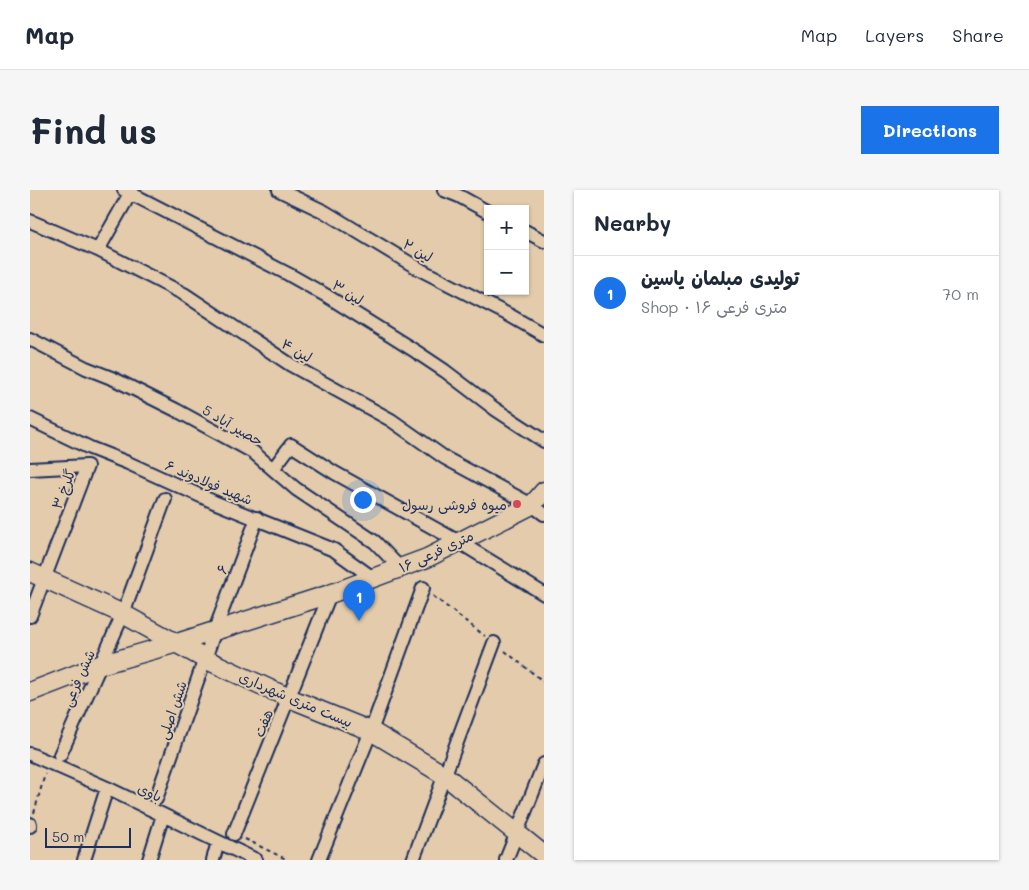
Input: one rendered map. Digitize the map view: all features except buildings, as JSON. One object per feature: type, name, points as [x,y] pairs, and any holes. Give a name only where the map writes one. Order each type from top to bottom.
[{"type":"street","name":"لین ۲","points":[[279,190],[325,212],[421,270],[509,315],[544,336]]},
{"type":"street","points":[[444,190],[460,196],[484,210]]},
{"type":"street","points":[[98,250],[128,191]]},
{"type":"street","name":"لین ۳","points":[[128,191],[327,296],[416,351],[495,409],[544,441]]},
{"type":"street","name":"لین ۴","points":[[30,221],[98,250],[184,294],[291,365],[322,380],[391,420],[445,458],[538,510]]},
{"type":"street","points":[[529,233],[544,241]]},
{"type":"street","name":"حصیر آباد 5","points":[[30,338],[86,368],[114,379],[176,410],[252,452],[296,489],[375,542],[400,568]]},
{"type":"street","name":"شهید فولادوند ۶","points":[[30,419],[90,448],[214,502],[334,550],[373,578]]},
{"type":"street","points":[[273,469],[291,445],[335,473],[458,542],[544,594]]},
{"type":"street","name":"گلرخ ۳","points":[[30,469],[87,466],[37,576],[30,616]]},
{"type":"street","name":"۱۶ متری فرعی","points":[[30,692],[100,665],[177,643],[330,594],[427,558],[458,542],[538,510],[544,491]]},
{"type":"street","name":"شش فرعی","points":[[60,755],[123,614],[165,499]]},
{"type":"street","name":"۶","points":[[215,630],[257,518]]},
{"type":"street","name":"بیست متری شهرداری","points":[[37,576],[123,614],[205,659],[289,698],[372,731],[444,775],[516,834],[544,854]]},
{"type":"street","points":[[320,860],[372,731],[423,588]]},
{"type":"street","name":"هفت","points":[[234,834],[330,594]]},
{"type":"street","name":"شش اصلی","points":[[156,799],[215,630]]},
{"type":"street","points":[[413,860],[494,643]]},
{"type":"street","name":"باوی","points":[[30,754],[107,788],[256,860]]},
{"type":"street","points":[[506,860],[544,764]]},
{"type":"street","points":[[84,860],[107,788]]},
{"type":"street","points":[[149,860],[163,815]]},
{"type":"street","points":[[213,860],[218,842]]},
{"type":"path","points":[[423,588],[544,682]]},
{"type":"path","points":[[30,825],[49,762]]},
{"type":"place","name":"میوه فروشی رسول","points":[[517,504]]},
{"type":"place","name":"تولیدی مبلمان یاسین","points":[[359,621]]}]
